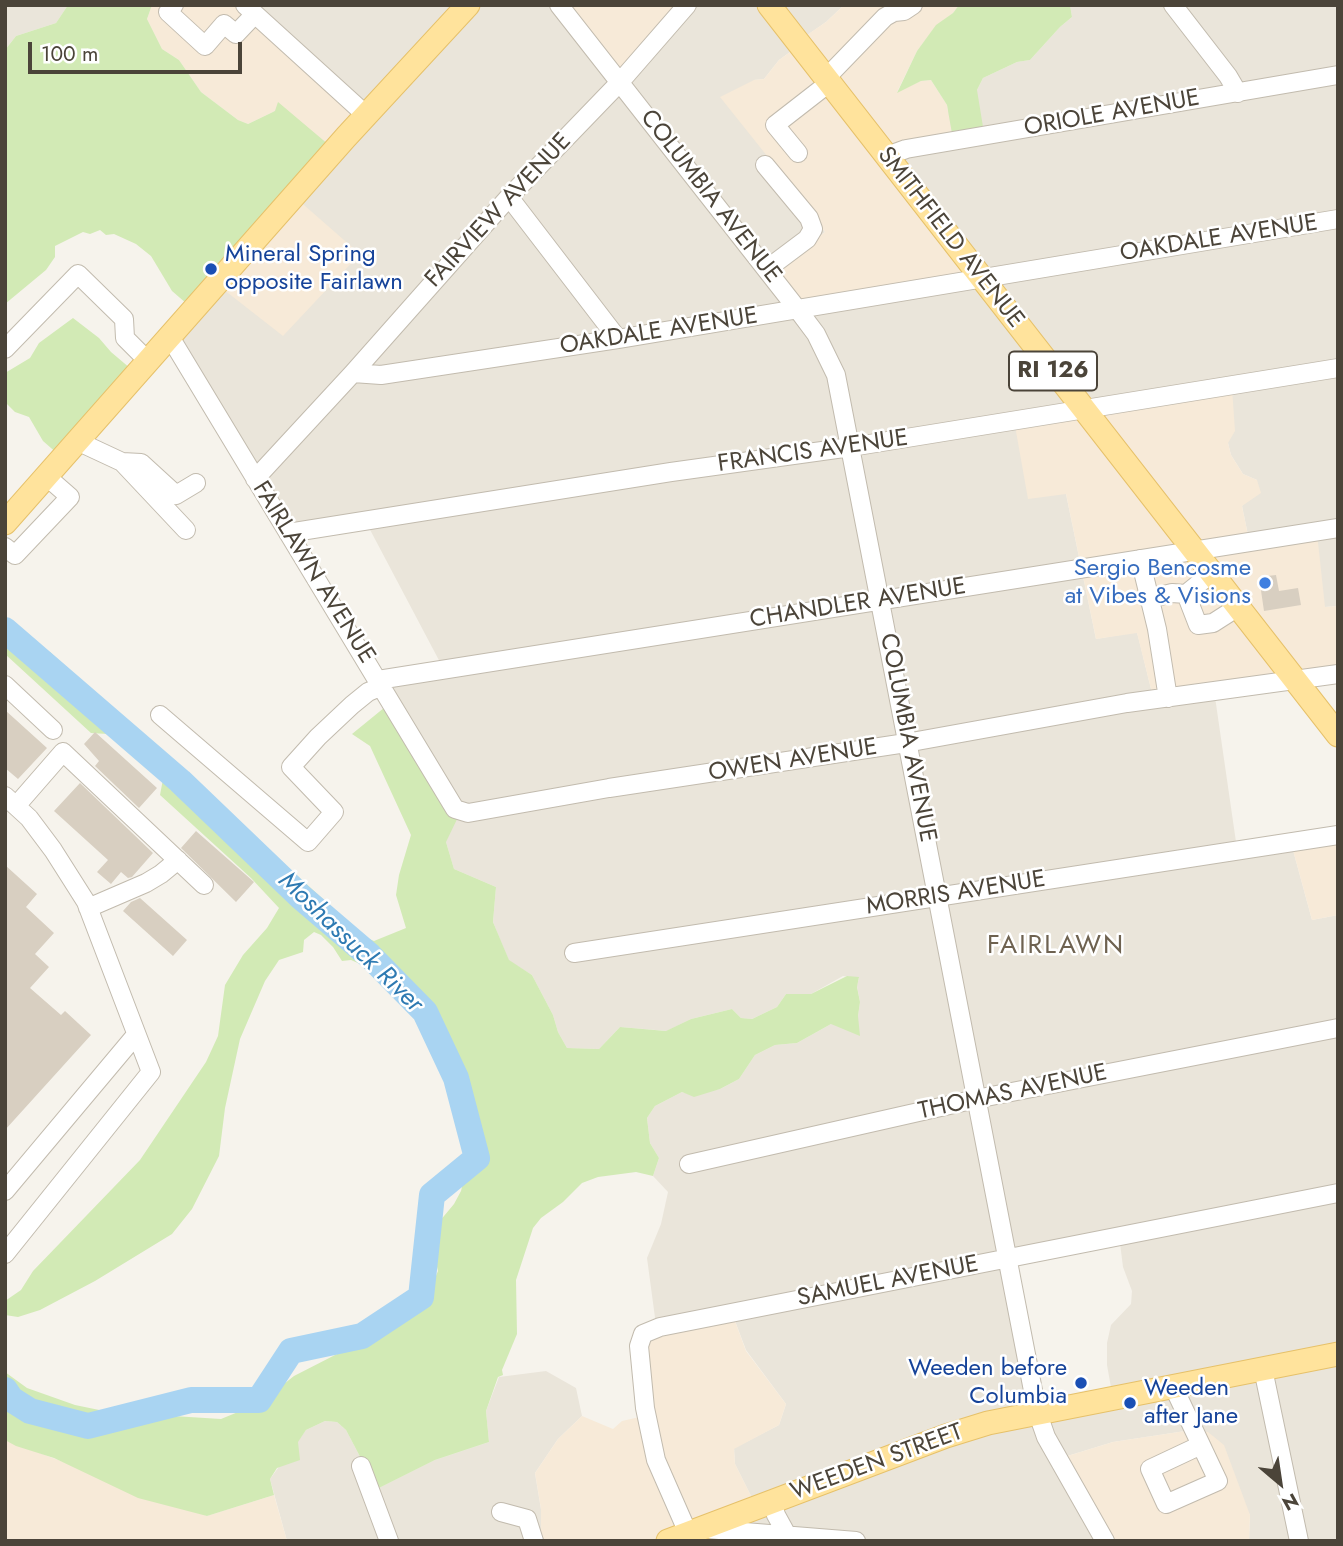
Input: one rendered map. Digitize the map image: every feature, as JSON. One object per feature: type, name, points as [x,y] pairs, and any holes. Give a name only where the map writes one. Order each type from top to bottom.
[{"type":"main road","points":[[5,523],[366,115],[468,5]]},
{"type":"main road","name":"SMITHFIELD AVENUE","points":[[769,5],[1338,735]]},
{"type":"main road","name":"WEEDEN STREET","points":[[685,1534],[946,1436],[1037,1411],[1338,1354]]},
{"type":"street","points":[[174,5],[168,12],[205,46],[224,24],[236,34],[249,8],[366,115]]},
{"type":"street","name":"COLUMBIA AVENUE","points":[[559,5],[816,334],[836,375],[1037,1411],[1046,1437],[1105,1541]]},
{"type":"street","name":"FAIRVIEW AVENUE","points":[[255,479],[509,197],[620,82],[687,5]]},
{"type":"street","points":[[798,153],[775,125],[828,80],[885,17],[913,5]]},
{"type":"street","points":[[1173,5],[1238,93]]},
{"type":"street","name":"ORIOLE AVENUE","points":[[887,156],[906,149],[1338,75]]},
{"type":"street","points":[[765,165],[809,218],[813,229],[807,239],[766,269]]},
{"type":"street","points":[[509,197],[618,339]]},
{"type":"street","name":"OAKDALE AVENUE","points":[[353,373],[381,374],[618,339],[1338,219]]},
{"type":"street","points":[[5,349],[78,274],[124,319],[125,338],[148,361]]},
{"type":"street","name":"FAIRLAWN AVENUE","points":[[170,337],[455,809]]},
{"type":"street","name":"FRANCIS AVENUE","points":[[288,533],[671,472],[851,447],[1338,368]]},
{"type":"street","points":[[77,441],[122,462],[186,530]]},
{"type":"street","points":[[122,462],[141,463],[176,495],[196,483]]},
{"type":"street","points":[[10,551],[70,497],[46,476]]},
{"type":"street","name":"CHANDLER AVENUE","points":[[380,683],[1338,528]]},
{"type":"street","points":[[1140,559],[1157,629],[1168,698]]},
{"type":"street","points":[[1148,599],[1172,593],[1186,594],[1212,573]]},
{"type":"street","points":[[1186,594],[1198,625],[1213,623],[1238,607]]},
{"type":"street","name":"OWEN AVENUE","points":[[455,809],[468,813],[609,788],[906,743],[1127,703],[1338,674]]},
{"type":"street","points":[[160,715],[308,842],[334,811],[291,767],[318,737],[380,683]]},
{"type":"street","points":[[5,685],[53,730]]},
{"type":"street","points":[[5,1254],[151,1072],[88,908],[53,850],[29,818],[11,801],[63,751],[204,885]]},
{"type":"street","name":"MORRIS AVENUE","points":[[574,953],[1338,835]]},
{"type":"street","points":[[88,908],[146,883],[178,860]]},
{"type":"street","name":"THOMAS AVENUE","points":[[690,1164],[976,1099],[1338,1028]]},
{"type":"street","points":[[5,1191],[135,1036]]},
{"type":"street","name":"SAMUEL AVENUE","points":[[685,1534],[656,1460],[645,1408],[639,1346],[643,1334],[660,1327],[1338,1193]]},
{"type":"street","points":[[1263,1369],[1299,1541]]},
{"type":"street","points":[[1173,1385],[1201,1445]]},
{"type":"street","points":[[361,1466],[389,1541]]},
{"type":"street","points":[[772,1502],[777,1537]]},
{"type":"street","points":[[502,1512],[527,1519],[534,1541]]},
{"type":"street","points":[[685,1534],[856,1541]]},
{"type":"shaded area","points":[[5,5],[68,5],[56,23],[16,36],[5,50]]},
{"type":"shaded area","points":[[152,5],[246,5],[365,116],[336,151],[278,103],[275,111],[248,124],[238,120],[201,92],[179,60],[162,49],[147,19]]},
{"type":"shaded area","points":[[246,5],[844,5],[799,41],[797,47],[779,60],[764,79],[754,80],[803,201],[825,232],[809,246],[792,305],[885,156],[977,90],[983,78],[1017,62],[1030,60],[1072,17],[1070,5],[1338,5],[1338,606],[1325,607],[1249,540],[1242,506],[1257,480],[1243,474],[1231,455],[1228,443],[1066,494],[1096,639],[1137,632],[1153,697],[1215,697],[1236,842],[1290,839],[1312,920],[1338,915],[1338,1541],[1249,1541],[1250,1515],[1192,1430],[1113,1442],[1061,1458],[1105,1541],[661,1541],[755,1504],[735,1464],[734,1448],[779,1425],[786,1404],[746,1350],[732,1313],[656,1325],[647,1258],[661,1224],[668,1192],[653,1176],[659,1158],[650,1143],[647,1118],[655,1106],[682,1092],[689,1094],[720,1089],[739,1079],[755,1055],[775,1045],[797,1043],[831,1024],[858,1016],[859,978],[843,976],[811,994],[786,994],[777,1007],[752,1019],[741,1018],[732,1009],[691,1019],[667,1031],[620,1027],[599,1049],[567,1048],[532,975],[509,961],[493,922],[496,887],[454,869],[446,842],[379,679],[442,666],[367,524],[291,535],[171,339],[296,198]],"holes":[[[1119,1235],[1123,1267],[1132,1291],[1131,1304],[1111,1325],[1107,1343],[1107,1365],[1112,1393],[1042,1408],[1014,1252]]]},
{"type":"shaded area","points":[[559,5],[687,5],[622,76]]},
{"type":"shaded area","points":[[844,5],[959,5],[936,26],[917,51],[897,92],[921,81],[931,80],[947,105],[953,139],[886,152],[976,274],[806,307],[771,277],[825,232],[720,97],[754,80],[764,79],[779,60],[797,47],[798,41],[826,22]]},
{"type":"shaded area","points":[[296,198],[360,254],[283,336],[219,286]]},
{"type":"shaded area","points":[[1232,388],[1235,431],[1228,443],[1231,455],[1243,474],[1257,480],[1261,493],[1242,506],[1249,540],[1317,533],[1325,607],[1338,606],[1338,671],[1153,697],[1137,633],[1096,639],[1066,494],[1028,499],[1014,420]]},
{"type":"shaded area","points":[[1338,831],[1338,915],[1312,920],[1290,839]]},
{"type":"shaded area","points":[[732,1313],[746,1351],[786,1404],[779,1425],[734,1449],[735,1464],[755,1504],[661,1541],[541,1541],[541,1509],[535,1473],[558,1439],[582,1416],[613,1429],[622,1421],[644,1416],[644,1330]]},
{"type":"shaded area","points":[[546,1371],[576,1388],[582,1416],[558,1439],[535,1473],[541,1509],[541,1541],[287,1541],[270,1479],[306,1430],[325,1421],[337,1422],[346,1430],[377,1489],[435,1460],[489,1442],[486,1411],[499,1377]]},
{"type":"shaded area","points":[[1192,1430],[1208,1432],[1224,1445],[1250,1515],[1249,1541],[1105,1541],[1061,1458],[1113,1442]]},
{"type":"shaded area","points":[[5,1440],[207,1516],[274,1495],[287,1541],[5,1541]]},
{"type":"green space","points":[[68,5],[152,5],[147,19],[162,49],[179,60],[201,92],[238,120],[248,124],[275,111],[278,102],[336,151],[194,310],[172,291],[151,256],[136,244],[114,234],[106,235],[100,230],[90,234],[83,232],[55,246],[55,257],[46,270],[5,304],[5,50],[16,36],[56,23]]},
{"type":"green space","points":[[959,5],[1070,5],[1072,17],[1030,60],[1017,62],[983,78],[977,90],[984,133],[953,139],[947,105],[931,80],[921,81],[897,93],[917,51],[936,25]]},
{"type":"green space","points":[[73,318],[137,374],[59,455],[43,441],[29,417],[15,412],[5,402],[5,373],[30,358],[39,343]]},
{"type":"green space","points":[[5,635],[26,652],[34,649],[50,652],[365,937],[374,941],[406,928],[396,895],[411,835],[370,746],[352,734],[390,703],[461,811],[446,842],[454,869],[496,887],[493,922],[509,960],[532,975],[567,1048],[599,1049],[620,1027],[666,1031],[691,1019],[732,1009],[741,1018],[752,1019],[777,1007],[786,994],[811,994],[847,976],[859,977],[857,987],[860,1036],[831,1024],[797,1043],[775,1045],[755,1055],[739,1079],[720,1089],[694,1097],[682,1092],[655,1106],[647,1118],[650,1143],[659,1158],[653,1176],[636,1172],[598,1177],[582,1183],[563,1202],[541,1218],[533,1228],[516,1280],[517,1334],[502,1370],[503,1375],[498,1377],[486,1411],[489,1442],[435,1460],[377,1489],[346,1430],[337,1422],[325,1421],[306,1430],[298,1442],[300,1460],[277,1468],[270,1479],[274,1495],[207,1516],[138,1498],[54,1458],[16,1446],[5,1440],[5,1372],[27,1388],[75,1405],[109,1412],[221,1419],[260,1403],[294,1376],[421,1311],[438,1271],[429,1234],[454,1204],[461,1191],[470,1154],[461,1105],[401,994],[374,970],[351,960],[342,961],[333,947],[314,932],[304,940],[303,952],[279,960],[265,981],[240,1039],[225,1108],[219,1156],[192,1209],[172,1234],[95,1281],[40,1310],[18,1317],[5,1315],[5,1301],[21,1290],[33,1271],[140,1160],[206,1062],[218,1036],[225,985],[243,955],[267,928],[279,908],[251,878],[160,795],[164,774],[124,735],[91,733],[5,654]]},
{"type":"building","points":[[1276,575],[1279,591],[1298,588],[1301,605],[1264,611],[1259,577]]},
{"type":"building","points":[[5,710],[47,748],[18,779],[5,768]]},
{"type":"building","points":[[95,732],[157,788],[139,808],[95,766],[99,761],[84,744]]},
{"type":"building","points":[[80,783],[153,853],[132,877],[128,878],[121,872],[111,884],[97,872],[108,860],[54,811]]},
{"type":"building","points":[[196,831],[254,882],[236,902],[181,848]]},
{"type":"building","points":[[5,865],[37,894],[26,907],[54,933],[35,954],[49,967],[30,988],[61,1015],[65,1011],[91,1035],[5,1130]]},
{"type":"building","points":[[140,898],[187,940],[173,956],[123,911],[131,902]]},
{"type":"waterway","name":"Moshassuck River","points":[[5,630],[180,781],[301,897],[370,956],[425,1012],[456,1078],[477,1158],[432,1195],[421,1297],[362,1336],[291,1351],[259,1400],[191,1400],[88,1426],[30,1411],[11,1399],[5,1390]]},
{"type":"place","name":"Mineral Spring opposite Fairlawn","points":[[211,269]]},
{"type":"place","name":"Sergio Bencosme at Vibes & Visions","points":[[1265,583]]},
{"type":"place","name":"Weeden before Columbia","points":[[1081,1383]]},
{"type":"place","name":"Weeden after Jane","points":[[1130,1403]]},
{"type":"district","name":"FAIRLAWN","points":[[1056,947]]}]
